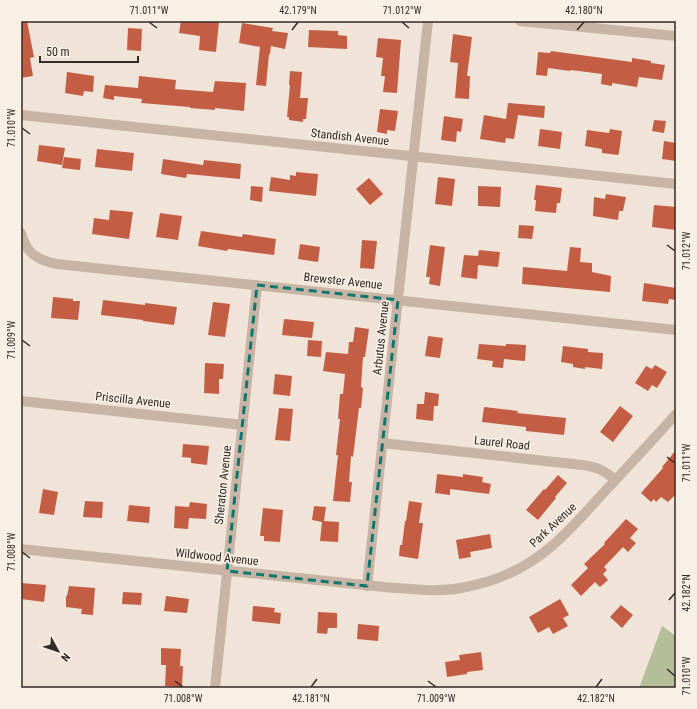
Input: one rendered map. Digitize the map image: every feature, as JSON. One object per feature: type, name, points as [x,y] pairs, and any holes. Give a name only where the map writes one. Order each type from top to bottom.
[{"type":"street","name":"Arbutus Avenue","points":[[367,586],[428,21]]},
{"type":"street","points":[[520,21],[676,36]]},
{"type":"street","name":"Standish Avenue","points":[[21,116],[676,184]]},
{"type":"street","name":"Brewster Avenue","points":[[21,233],[26,247],[31,253],[42,260],[73,266],[676,330]]},
{"type":"street","name":"Sheraton Avenue","points":[[215,688],[257,285]]},
{"type":"street","name":"Priscilla Avenue","points":[[21,401],[243,425]]},
{"type":"street","name":"Park Avenue","points":[[411,589],[431,591],[466,588],[493,580],[519,569],[537,558],[573,525],[676,414]]},
{"type":"street","name":"Laurel Road","points":[[382,443],[582,464],[600,469],[615,480]]},
{"type":"street","name":"Wildwood Avenue","points":[[21,549],[367,586],[411,589]]},
{"type":"highlighted area","points":[[257,285],[398,300],[367,586],[227,571]]},
{"type":"green space","points":[[662,626],[676,636],[676,688],[639,688]]},
{"type":"building","points":[[21,21],[27,21],[34,57],[30,58],[33,76],[21,78]]},
{"type":"building","points":[[181,21],[219,21],[216,52],[199,50],[200,36],[179,33]]},
{"type":"building","points":[[242,23],[273,28],[272,31],[288,33],[285,49],[271,46],[266,86],[256,85],[260,47],[239,43]]},
{"type":"building","points":[[128,28],[142,29],[141,51],[127,50]]},
{"type":"building","points":[[309,30],[338,31],[338,35],[347,36],[347,49],[308,47]]},
{"type":"building","points":[[453,34],[472,37],[467,76],[470,76],[469,99],[455,98],[458,63],[450,62]]},
{"type":"building","points":[[378,38],[401,40],[397,93],[383,92],[385,76],[381,76],[383,58],[376,57]]},
{"type":"building","points":[[551,51],[632,62],[632,58],[665,65],[662,80],[639,77],[637,87],[612,83],[612,86],[601,84],[602,74],[571,70],[548,68],[547,76],[536,75],[538,52],[550,53]]},
{"type":"building","points":[[290,71],[302,72],[300,98],[308,98],[306,119],[303,119],[303,122],[289,120],[289,117],[287,117]]},
{"type":"building","points":[[67,72],[94,76],[93,92],[84,91],[83,96],[65,93]]},
{"type":"building","points":[[139,76],[176,80],[175,89],[213,92],[215,81],[246,83],[244,111],[215,108],[215,110],[141,103],[142,99],[114,96],[114,100],[103,98],[105,85],[138,88]]},
{"type":"building","points":[[508,103],[545,106],[544,118],[518,115],[514,139],[506,138],[505,143],[480,139],[484,115],[506,119]]},
{"type":"building","points":[[380,109],[398,111],[395,131],[387,130],[387,134],[377,132]]},
{"type":"building","points":[[444,116],[463,119],[461,132],[457,131],[456,142],[441,140]]},
{"type":"building","points":[[654,120],[666,121],[664,133],[652,131]]},
{"type":"building","points":[[540,129],[562,132],[560,149],[538,146]]},
{"type":"building","points":[[610,129],[622,131],[618,155],[602,153],[602,149],[585,146],[587,130],[609,133]]},
{"type":"building","points":[[664,141],[676,143],[676,161],[662,159]]},
{"type":"building","points":[[39,145],[65,148],[62,165],[37,161]]},
{"type":"building","points":[[97,149],[134,153],[132,171],[95,167]]},
{"type":"building","points":[[64,157],[81,159],[80,170],[62,168]]},
{"type":"building","points":[[163,159],[203,165],[204,160],[241,164],[240,179],[187,174],[186,178],[161,174]]},
{"type":"building","points":[[296,172],[318,174],[316,196],[269,191],[271,177],[290,180],[290,175],[296,176]]},
{"type":"building","points":[[438,177],[455,179],[452,206],[435,204]]},
{"type":"building","points":[[369,178],[383,194],[370,205],[356,189]]},
{"type":"building","points":[[536,185],[562,188],[560,203],[557,203],[556,213],[535,211],[536,200],[534,200]]},
{"type":"building","points":[[251,186],[263,187],[262,202],[250,200]]},
{"type":"building","points":[[478,186],[501,187],[500,207],[478,206]]},
{"type":"building","points":[[606,194],[626,197],[623,211],[619,211],[618,220],[593,216],[594,197],[605,199]]},
{"type":"building","points":[[654,205],[676,207],[676,230],[652,227]]},
{"type":"building","points":[[110,210],[133,212],[129,239],[92,234],[94,218],[109,220]]},
{"type":"building","points":[[160,213],[182,216],[178,240],[156,237]]},
{"type":"building","points":[[519,225],[534,226],[532,239],[518,238]]},
{"type":"building","points":[[201,231],[242,237],[243,234],[276,239],[274,255],[228,249],[227,251],[198,246]]},
{"type":"building","points":[[362,240],[377,241],[374,269],[360,268]]},
{"type":"building","points":[[300,244],[320,247],[318,262],[298,259]]},
{"type":"building","points":[[430,245],[445,247],[440,286],[429,284],[430,277],[426,277]]},
{"type":"building","points":[[570,247],[581,248],[580,262],[592,263],[592,272],[611,276],[610,292],[522,284],[523,267],[567,271]]},
{"type":"building","points":[[479,250],[500,252],[498,267],[478,265],[477,279],[461,277],[464,255],[478,256]]},
{"type":"building","points":[[644,283],[676,288],[676,300],[669,299],[668,304],[642,301]]},
{"type":"building","points":[[53,297],[80,301],[78,320],[51,318]]},
{"type":"building","points":[[103,300],[177,307],[174,325],[101,315]]},
{"type":"building","points":[[213,302],[230,304],[225,337],[208,335]]},
{"type":"building","points":[[284,319],[314,322],[312,338],[282,335]]},
{"type":"building","points":[[355,327],[369,329],[365,357],[363,357],[361,387],[363,388],[361,408],[359,408],[353,457],[351,456],[349,482],[352,482],[350,502],[333,501],[338,455],[336,455],[340,419],[338,419],[340,394],[343,394],[345,374],[323,371],[326,352],[348,354],[349,342],[353,342]]},
{"type":"building","points":[[428,336],[443,338],[440,358],[425,356]]},
{"type":"building","points":[[308,340],[322,341],[321,357],[307,356]]},
{"type":"building","points":[[479,344],[506,346],[506,344],[526,345],[525,361],[504,359],[503,368],[492,367],[493,361],[477,359]]},
{"type":"building","points":[[563,346],[588,349],[588,352],[603,353],[602,369],[573,367],[573,364],[561,362]]},
{"type":"building","points":[[205,363],[224,364],[223,379],[219,379],[219,394],[204,393]]},
{"type":"building","points":[[655,365],[667,372],[657,388],[652,385],[648,391],[635,383],[646,366],[652,369]]},
{"type":"building","points":[[275,374],[292,376],[290,396],[273,394]]},
{"type":"building","points":[[425,392],[439,394],[438,406],[434,406],[433,421],[416,419],[417,404],[424,404]]},
{"type":"building","points":[[620,406],[633,416],[613,442],[600,432]]},
{"type":"building","points":[[484,407],[518,411],[517,413],[566,418],[564,435],[526,431],[526,427],[482,422]]},
{"type":"building","points":[[279,408],[293,409],[290,441],[275,440]]},
{"type":"building","points":[[183,444],[209,446],[207,465],[191,463],[191,458],[182,457]]},
{"type":"building","points":[[676,450],[676,494],[668,502],[661,497],[656,502],[654,499],[651,502],[641,493],[663,468],[662,467]]},
{"type":"building","points":[[437,474],[463,477],[463,474],[483,477],[482,482],[491,484],[489,494],[450,489],[450,495],[435,493]]},
{"type":"building","points":[[558,475],[567,483],[538,520],[526,510]]},
{"type":"building","points":[[43,489],[58,492],[54,515],[39,513]]},
{"type":"building","points":[[85,501],[103,502],[102,518],[83,517]]},
{"type":"building","points":[[409,501],[422,503],[419,523],[423,523],[418,559],[399,556]]},
{"type":"building","points":[[190,502],[207,504],[206,519],[189,518],[188,529],[174,528],[175,506],[189,507]]},
{"type":"building","points":[[129,505],[150,507],[149,523],[127,521]]},
{"type":"building","points":[[314,506],[326,507],[324,521],[339,522],[338,542],[320,541],[322,522],[312,520]]},
{"type":"building","points":[[263,508],[283,510],[280,542],[264,541],[264,536],[260,536]]},
{"type":"building","points":[[626,519],[638,529],[630,538],[636,543],[628,552],[623,547],[604,567],[607,570],[603,574],[608,580],[600,587],[595,582],[581,596],[571,585],[588,568],[584,564],[605,544],[604,543]]},
{"type":"building","points":[[490,534],[492,548],[470,552],[471,557],[459,559],[456,540]]},
{"type":"building","points":[[21,583],[46,585],[44,602],[21,599]]},
{"type":"building","points":[[69,586],[95,588],[93,615],[81,614],[82,609],[66,607],[66,596]]},
{"type":"building","points":[[123,592],[142,593],[141,605],[122,604]]},
{"type":"building","points":[[166,596],[189,599],[187,613],[164,611]]},
{"type":"building","points":[[560,599],[569,615],[563,618],[568,626],[553,634],[549,627],[538,633],[529,617]]},
{"type":"building","points":[[621,605],[633,615],[622,628],[610,617]]},
{"type":"building","points":[[253,606],[275,608],[274,612],[281,613],[280,624],[252,621]]},
{"type":"building","points":[[318,612],[337,613],[337,628],[328,628],[327,634],[317,633]]},
{"type":"building","points":[[358,624],[379,626],[378,641],[357,639]]},
{"type":"building","points":[[161,648],[181,649],[180,666],[183,666],[182,687],[165,686],[166,665],[161,665]]},
{"type":"building","points":[[481,652],[483,670],[447,677],[445,662],[460,660],[459,655]]}]
